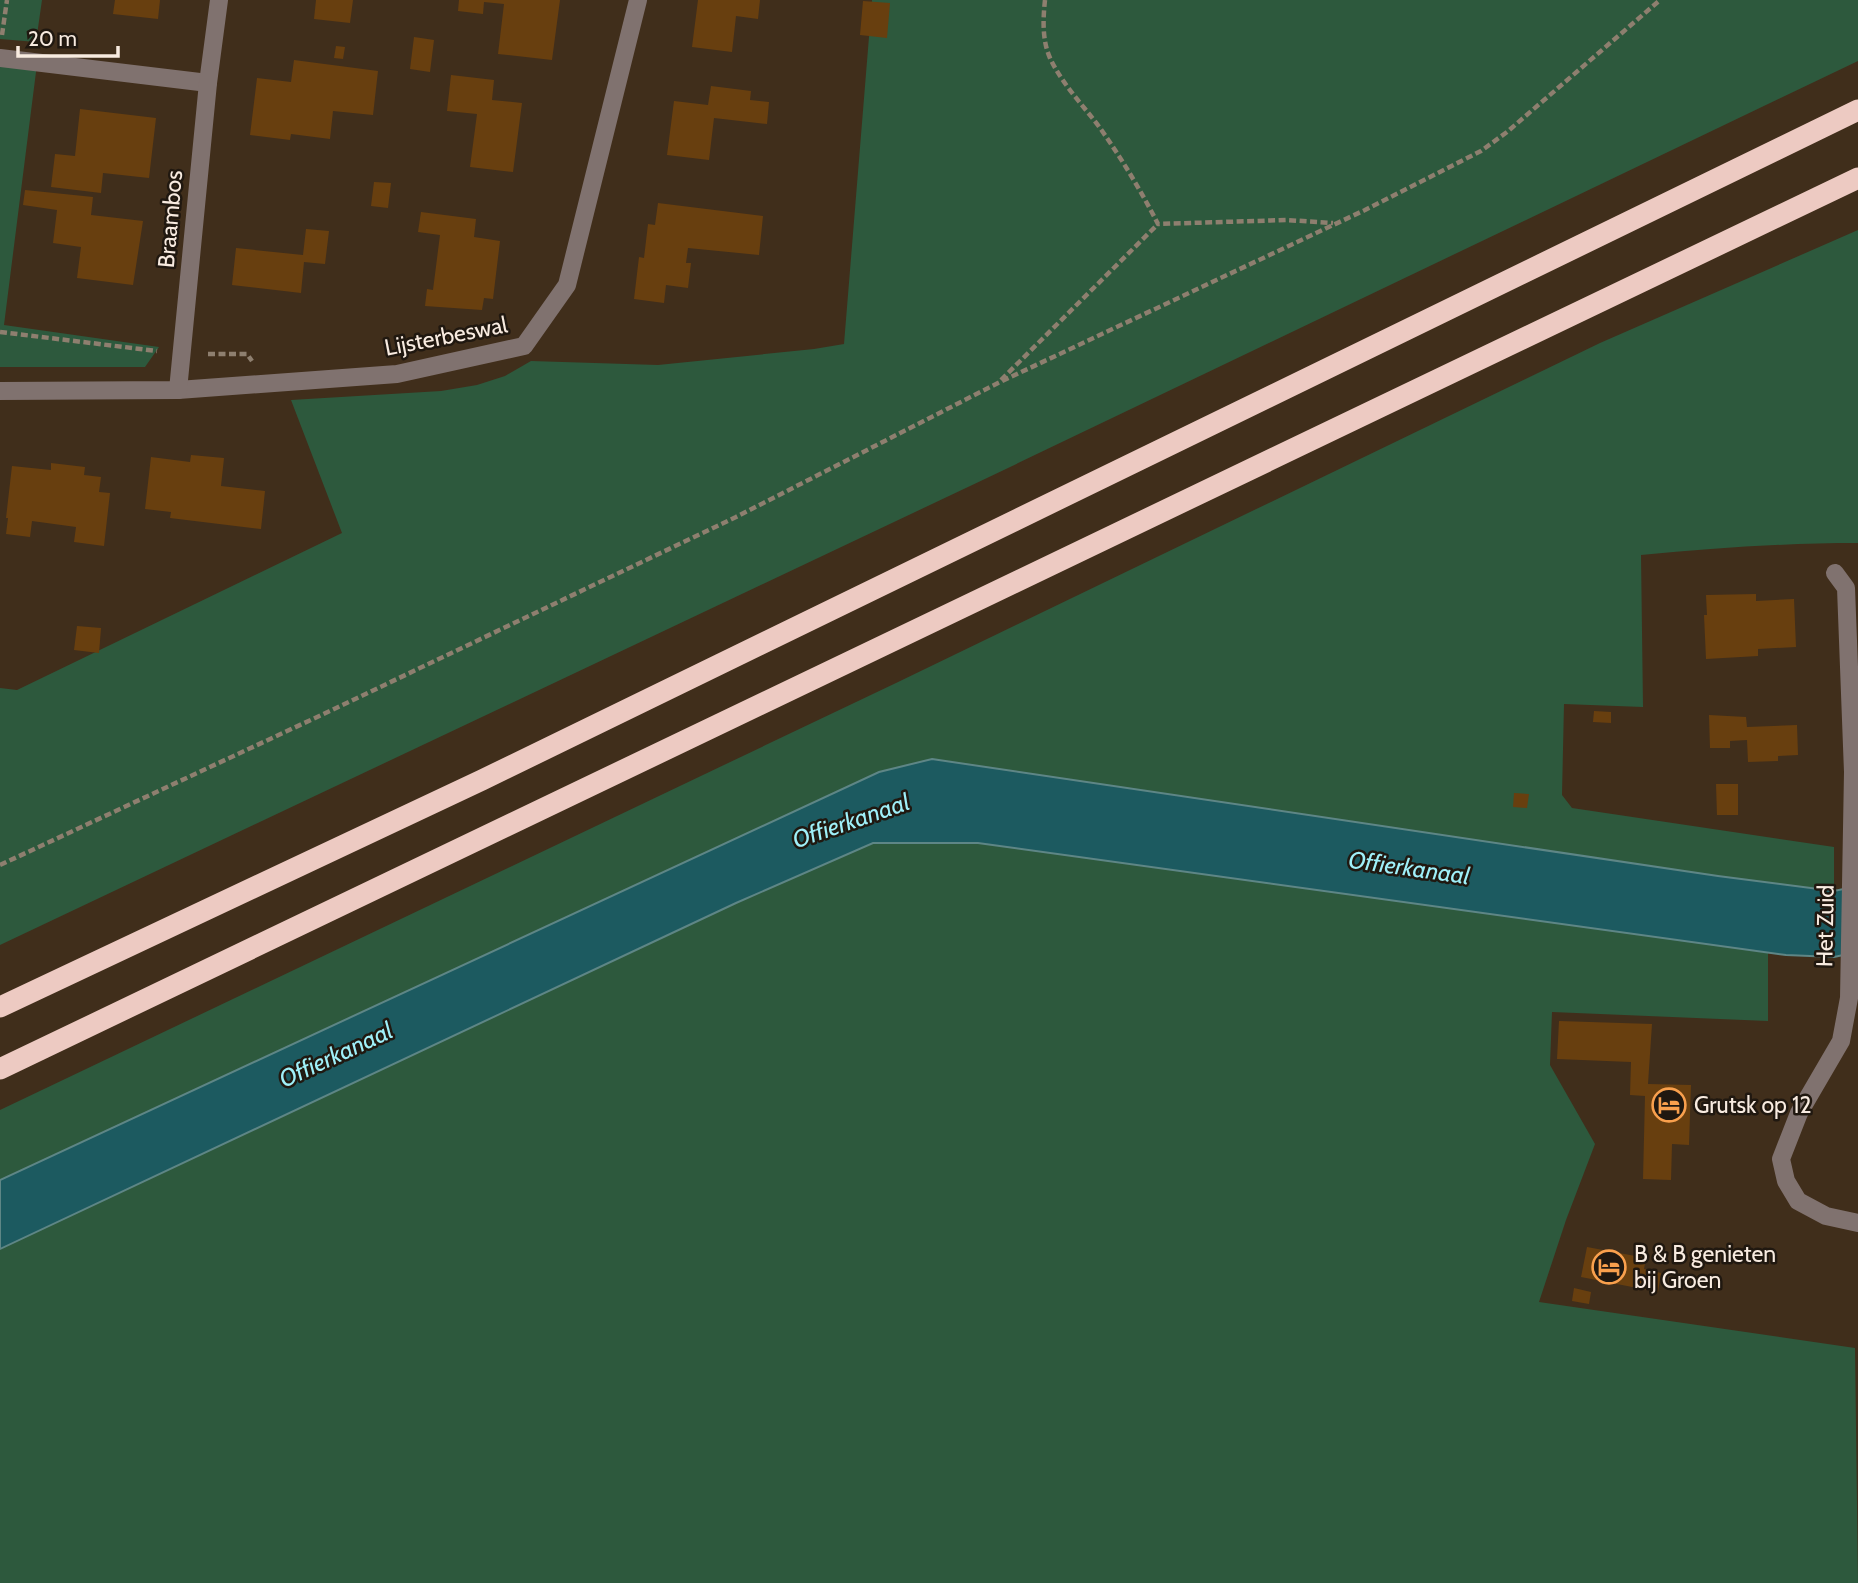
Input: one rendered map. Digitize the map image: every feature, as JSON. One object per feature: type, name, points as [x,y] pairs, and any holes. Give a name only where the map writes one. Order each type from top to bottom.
[{"type":"highway","points":[[0,1007],[482,780],[1850,114]]},
{"type":"highway","points":[[0,1069],[1850,182]]},
{"type":"street","name":"Braambos","points":[[178,390],[208,83],[219,0]]},
{"type":"street","name":"Lijsterbeswal","points":[[178,390],[397,374],[524,346],[567,285],[638,0]]},
{"type":"street","points":[[0,58],[208,83]]},
{"type":"street","points":[[0,391],[178,390]]},
{"type":"street","name":"Het Zuid","points":[[1835,573],[1846,588],[1853,772],[1849,998],[1841,1041],[1799,1113],[1782,1159],[1786,1181],[1798,1201],[1826,1216],[1858,1223]]},
{"type":"path","points":[[2,40],[7,0]]},
{"type":"path","points":[[1045,0],[1043,23],[1049,57],[1068,88],[1136,182],[1158,225]]},
{"type":"path","points":[[0,865],[711,528],[998,383],[1336,223],[1481,151],[1507,132],[1660,0]]},
{"type":"path","points":[[998,383],[1158,225],[1286,219],[1336,223]]},
{"type":"path","points":[[0,332],[181,354],[247,354],[270,383]]},
{"type":"green space","points":[[0,0],[42,0],[36,42],[0,39]]},
{"type":"green space","points":[[872,0],[1858,0],[1858,61],[987,478],[0,945],[0,688],[17,690],[342,533],[291,400],[441,391],[477,385],[505,376],[531,361],[658,365],[844,344]]},
{"type":"green space","points":[[0,61],[37,64],[4,325],[159,347],[145,367],[0,367]]},
{"type":"green space","points":[[1858,230],[1858,543],[1750,546],[1641,555],[1643,707],[1564,704],[1562,795],[1572,808],[1834,847],[1834,891],[879,772],[0,1180],[0,1110],[896,683],[1600,343]]},
{"type":"green space","points":[[873,843],[978,843],[1376,896],[1768,953],[1768,1021],[1552,1012],[1550,1065],[1595,1144],[1539,1302],[1855,1348],[1858,1583],[0,1583],[0,1249],[736,902]]},
{"type":"water","name":"Offierkanaal","points":[[932,759],[1718,876],[1834,891],[1858,886],[1858,952],[1834,957],[1786,955],[978,843],[873,843],[736,903],[0,1249],[0,1180],[879,772]]},
{"type":"building","points":[[115,0],[160,0],[158,19],[113,14]]},
{"type":"building","points":[[316,0],[353,0],[350,23],[314,19]]},
{"type":"building","points":[[459,0],[560,0],[552,60],[498,54],[504,4],[484,2],[483,14],[458,11]]},
{"type":"building","points":[[698,0],[760,0],[758,19],[736,16],[732,52],[692,47]]},
{"type":"building","points":[[863,1],[890,3],[887,38],[860,35]]},
{"type":"building","points":[[414,37],[434,40],[430,72],[410,69]]},
{"type":"building","points":[[336,46],[345,47],[343,59],[334,58]]},
{"type":"building","points":[[294,60],[378,71],[373,115],[333,111],[330,139],[291,134],[290,140],[250,135],[257,78],[291,82]]},
{"type":"building","points":[[451,75],[494,80],[492,100],[522,103],[513,172],[470,167],[477,114],[447,111]]},
{"type":"building","points":[[711,86],[751,91],[750,100],[769,102],[767,124],[714,118],[709,160],[667,155],[674,101],[708,105]]},
{"type":"building","points":[[80,109],[156,118],[149,178],[103,173],[101,193],[51,187],[55,154],[75,156]]},
{"type":"building","points":[[374,182],[391,183],[388,208],[371,206]]},
{"type":"building","points":[[25,190],[93,197],[91,215],[143,221],[133,285],[77,278],[81,247],[53,243],[57,210],[23,205]]},
{"type":"building","points":[[658,203],[763,216],[759,255],[688,248],[686,263],[691,263],[688,288],[666,285],[664,303],[634,299],[639,257],[644,258],[648,224],[655,225]]},
{"type":"building","points":[[421,212],[476,219],[474,237],[500,241],[493,299],[484,298],[482,310],[425,306],[427,289],[433,290],[440,235],[418,232]]},
{"type":"building","points":[[306,229],[329,231],[325,264],[304,262],[301,293],[232,285],[236,248],[303,255]]},
{"type":"building","points":[[191,455],[224,458],[221,486],[265,491],[261,529],[170,518],[171,512],[145,509],[151,457],[190,462]]},
{"type":"building","points":[[51,463],[85,467],[84,475],[101,477],[99,492],[110,493],[104,546],[74,542],[76,527],[32,521],[30,537],[6,534],[12,466],[51,470]]},
{"type":"building","points":[[1756,594],[1756,601],[1794,599],[1796,647],[1758,649],[1758,656],[1706,659],[1706,595]]},
{"type":"building","points":[[77,626],[101,628],[99,653],[74,650]]},
{"type":"building","points":[[1594,711],[1611,712],[1611,723],[1593,722]]},
{"type":"building","points":[[1709,715],[1746,717],[1747,727],[1797,725],[1798,755],[1778,756],[1778,761],[1748,762],[1747,740],[1730,741],[1730,748],[1710,748]]},
{"type":"building","points":[[1716,784],[1738,784],[1738,815],[1717,815]]},
{"type":"building","points":[[1514,793],[1529,794],[1527,808],[1513,807]]},
{"type":"building","points":[[1559,1021],[1652,1024],[1648,1084],[1691,1085],[1689,1145],[1672,1144],[1671,1180],[1643,1179],[1645,1096],[1630,1095],[1631,1062],[1557,1059]]},
{"type":"building","points":[[1587,1247],[1646,1258],[1644,1269],[1661,1273],[1658,1292],[1581,1277]]},
{"type":"building","points":[[1574,1288],[1591,1292],[1589,1304],[1572,1301]]},
{"type":"place","name":"Grutsk op 12","points":[[1669,1105]]},
{"type":"place","name":"B & B genieten bij Groen","points":[[1609,1267]]}]
